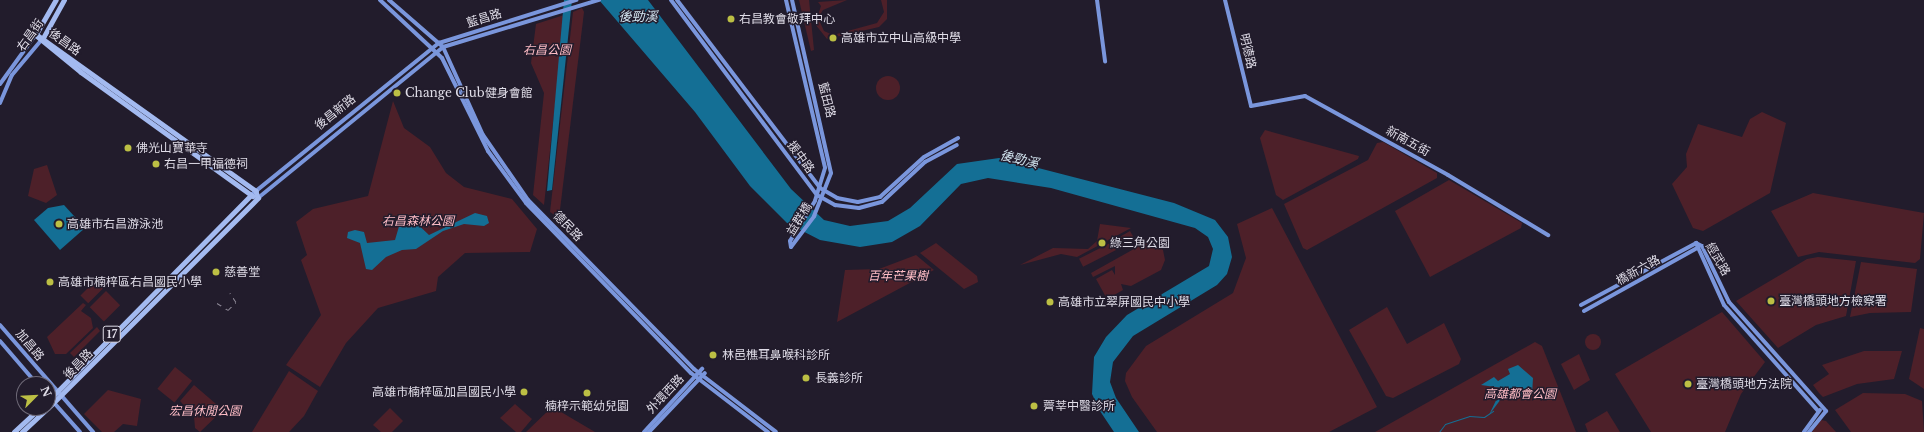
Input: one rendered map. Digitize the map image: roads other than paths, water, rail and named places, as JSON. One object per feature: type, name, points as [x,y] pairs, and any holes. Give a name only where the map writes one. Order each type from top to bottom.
[{"type":"main road","name":"右昌街","points":[[36,34],[56,0]]},
{"type":"main road","name":"右昌街","points":[[41,40],[64,0]]},
{"type":"main road","name":"後昌路","points":[[36,34],[41,40],[251,195],[258,198],[56,396]]},
{"type":"main road","name":"後昌路","points":[[41,40],[256,191]]},
{"type":"main road","points":[[256,191],[258,198]]},
{"type":"main road","name":"後昌路","points":[[59,394],[251,195]]},
{"type":"main road","points":[[14,432],[31,416]]},
{"type":"main road","name":"後昌路","points":[[22,432],[39,416]]},
{"type":"street","name":"德民路","points":[[380,0],[433,47],[485,146],[510,184],[700,375],[768,432]]},
{"type":"street","name":"德民路","points":[[389,0],[443,47],[483,135],[513,181],[700,375],[776,432]]},
{"type":"street","name":"藍昌路","points":[[436,52],[443,47],[598,0]]},
{"type":"street","name":"援中路","points":[[671,0],[817,195],[846,207],[882,202],[925,162],[957,145]]},
{"type":"street","name":"援中路","points":[[678,0],[820,188],[825,192],[848,202],[880,197],[924,156],[958,138]]},
{"type":"street","name":"藍田路","points":[[786,0],[824,159],[820,188],[815,201]]},
{"type":"street","name":"藍田路","points":[[792,0],[830,156],[831,173],[820,204]]},
{"type":"street","points":[[1097,0],[1105,61]]},
{"type":"street","name":"明德路","points":[[1225,0],[1251,106]]},
{"type":"street","name":"藍昌路","points":[[433,47],[439,43],[575,1]]},
{"type":"street","points":[[525,23],[526,16]]},
{"type":"street","name":"右昌街","points":[[0,84],[36,34]]},
{"type":"street","name":"右昌街","points":[[0,103],[12,75],[41,40]]},
{"type":"street","name":"後昌新路","points":[[251,195],[433,47]]},
{"type":"street","name":"後昌新路","points":[[258,198],[436,52]]},
{"type":"street","name":"新南五街","points":[[1251,106],[1305,96],[1448,175],[1548,235]]},
{"type":"street","name":"益群橋","points":[[815,201],[790,241],[790,247],[795,244],[820,204]]},
{"type":"street","name":"經武路","points":[[1818,411],[1724,305],[1696,249],[1696,243],[1702,246],[1729,302],[1824,409]]},
{"type":"street","name":"橋新六路","points":[[1581,305],[1696,243]]},
{"type":"street","name":"橋新六路","points":[[1584,311],[1702,246]]},
{"type":"street","name":"加昌路","points":[[0,325],[93,432]]},
{"type":"street","name":"加昌路","points":[[0,341],[30,376]]},
{"type":"street","name":"外環西路","points":[[644,432],[700,375]]},
{"type":"street","name":"外環西路","points":[[649,432],[700,375]]},
{"type":"street","points":[[56,406],[80,432]]},
{"type":"street","points":[[1804,432],[1818,411],[1824,409]]},
{"type":"street","points":[[1809,432],[1824,409]]},
{"type":"water","points":[[564,0],[572,0],[552,190],[547,191]]},
{"type":"water","name":"後勁溪","points":[[599,0],[648,0],[791,189],[824,220],[850,226],[888,221],[910,208],[957,164],[999,158],[1174,203],[1215,220],[1228,237],[1232,257],[1227,274],[1217,285],[1133,336],[1113,362],[1110,382],[1116,398],[1139,432],[1114,432],[1100,411],[1092,394],[1094,357],[1106,337],[1127,315],[1209,266],[1213,249],[1208,237],[1195,228],[1051,188],[988,178],[961,184],[920,226],[892,242],[860,247],[820,240],[787,223],[750,186],[695,112]]},
{"type":"water","name":"高雄市右昌游泳池","points":[[64,205],[85,228],[60,250],[34,220],[48,208]]},
{"type":"water","points":[[475,213],[487,216],[489,223],[484,226],[464,224],[443,231],[416,249],[402,250],[386,257],[372,270],[366,269],[360,243],[347,238],[348,232],[355,230],[364,232],[367,243],[395,240],[400,223],[410,217],[429,235]]},
{"type":"water","points":[[1518,365],[1533,378],[1532,395],[1527,399],[1507,391],[1489,415],[1502,388],[1481,385],[1494,377],[1498,381],[1510,374],[1508,369]]},
{"type":"waterway","points":[[1439,432],[1445,424],[1469,416],[1484,417],[1493,411]]},
{"type":"railway","points":[[217,303],[228,310],[236,302],[230,293]]},
{"type":"place","name":"右昌教會敬拜中心","points":[[731,19]]},
{"type":"place","name":"高雄市立中山高級中學","points":[[833,38]]},
{"type":"place","name":"Change Club健身會館","points":[[397,93]]},
{"type":"place","name":"佛光山寶華寺","points":[[128,148]]},
{"type":"place","name":"右昌一甲福德祠","points":[[156,164]]},
{"type":"place","name":"高雄市右昌游泳池","points":[[59,224]]},
{"type":"place","name":"綠三角公園","points":[[1102,243]]},
{"type":"place","name":"慈善堂","points":[[216,272]]},
{"type":"place","name":"高雄市楠梓區右昌國民小學","points":[[50,282]]},
{"type":"place","name":"臺灣橋頭地方檢察署","points":[[1771,301]]},
{"type":"place","name":"高雄市立翠屏國民中小學","points":[[1050,302]]},
{"type":"place","name":"林邑樵耳鼻喉科診所","points":[[713,355]]},
{"type":"place","name":"長義診所","points":[[806,378]]},
{"type":"place","name":"臺灣橋頭地方法院","points":[[1688,384]]},
{"type":"place","name":"高雄市楠梓區加昌國民小學","points":[[524,392]]},
{"type":"place","name":"楠梓示範幼兒園","points":[[587,393]]},
{"type":"place","name":"薺莘中醫診所","points":[[1034,406]]},
{"type":"park label","name":"右昌公園","points":[[547,50]]},
{"type":"park label","name":"右昌森林公園","points":[[418,221]]},
{"type":"park label","name":"百年芒果樹","points":[[898,276]]},
{"type":"park label","name":"高雄都會公園","points":[[1520,394]]},
{"type":"park label","name":"宏昌休閒公園","points":[[205,411]]}]
